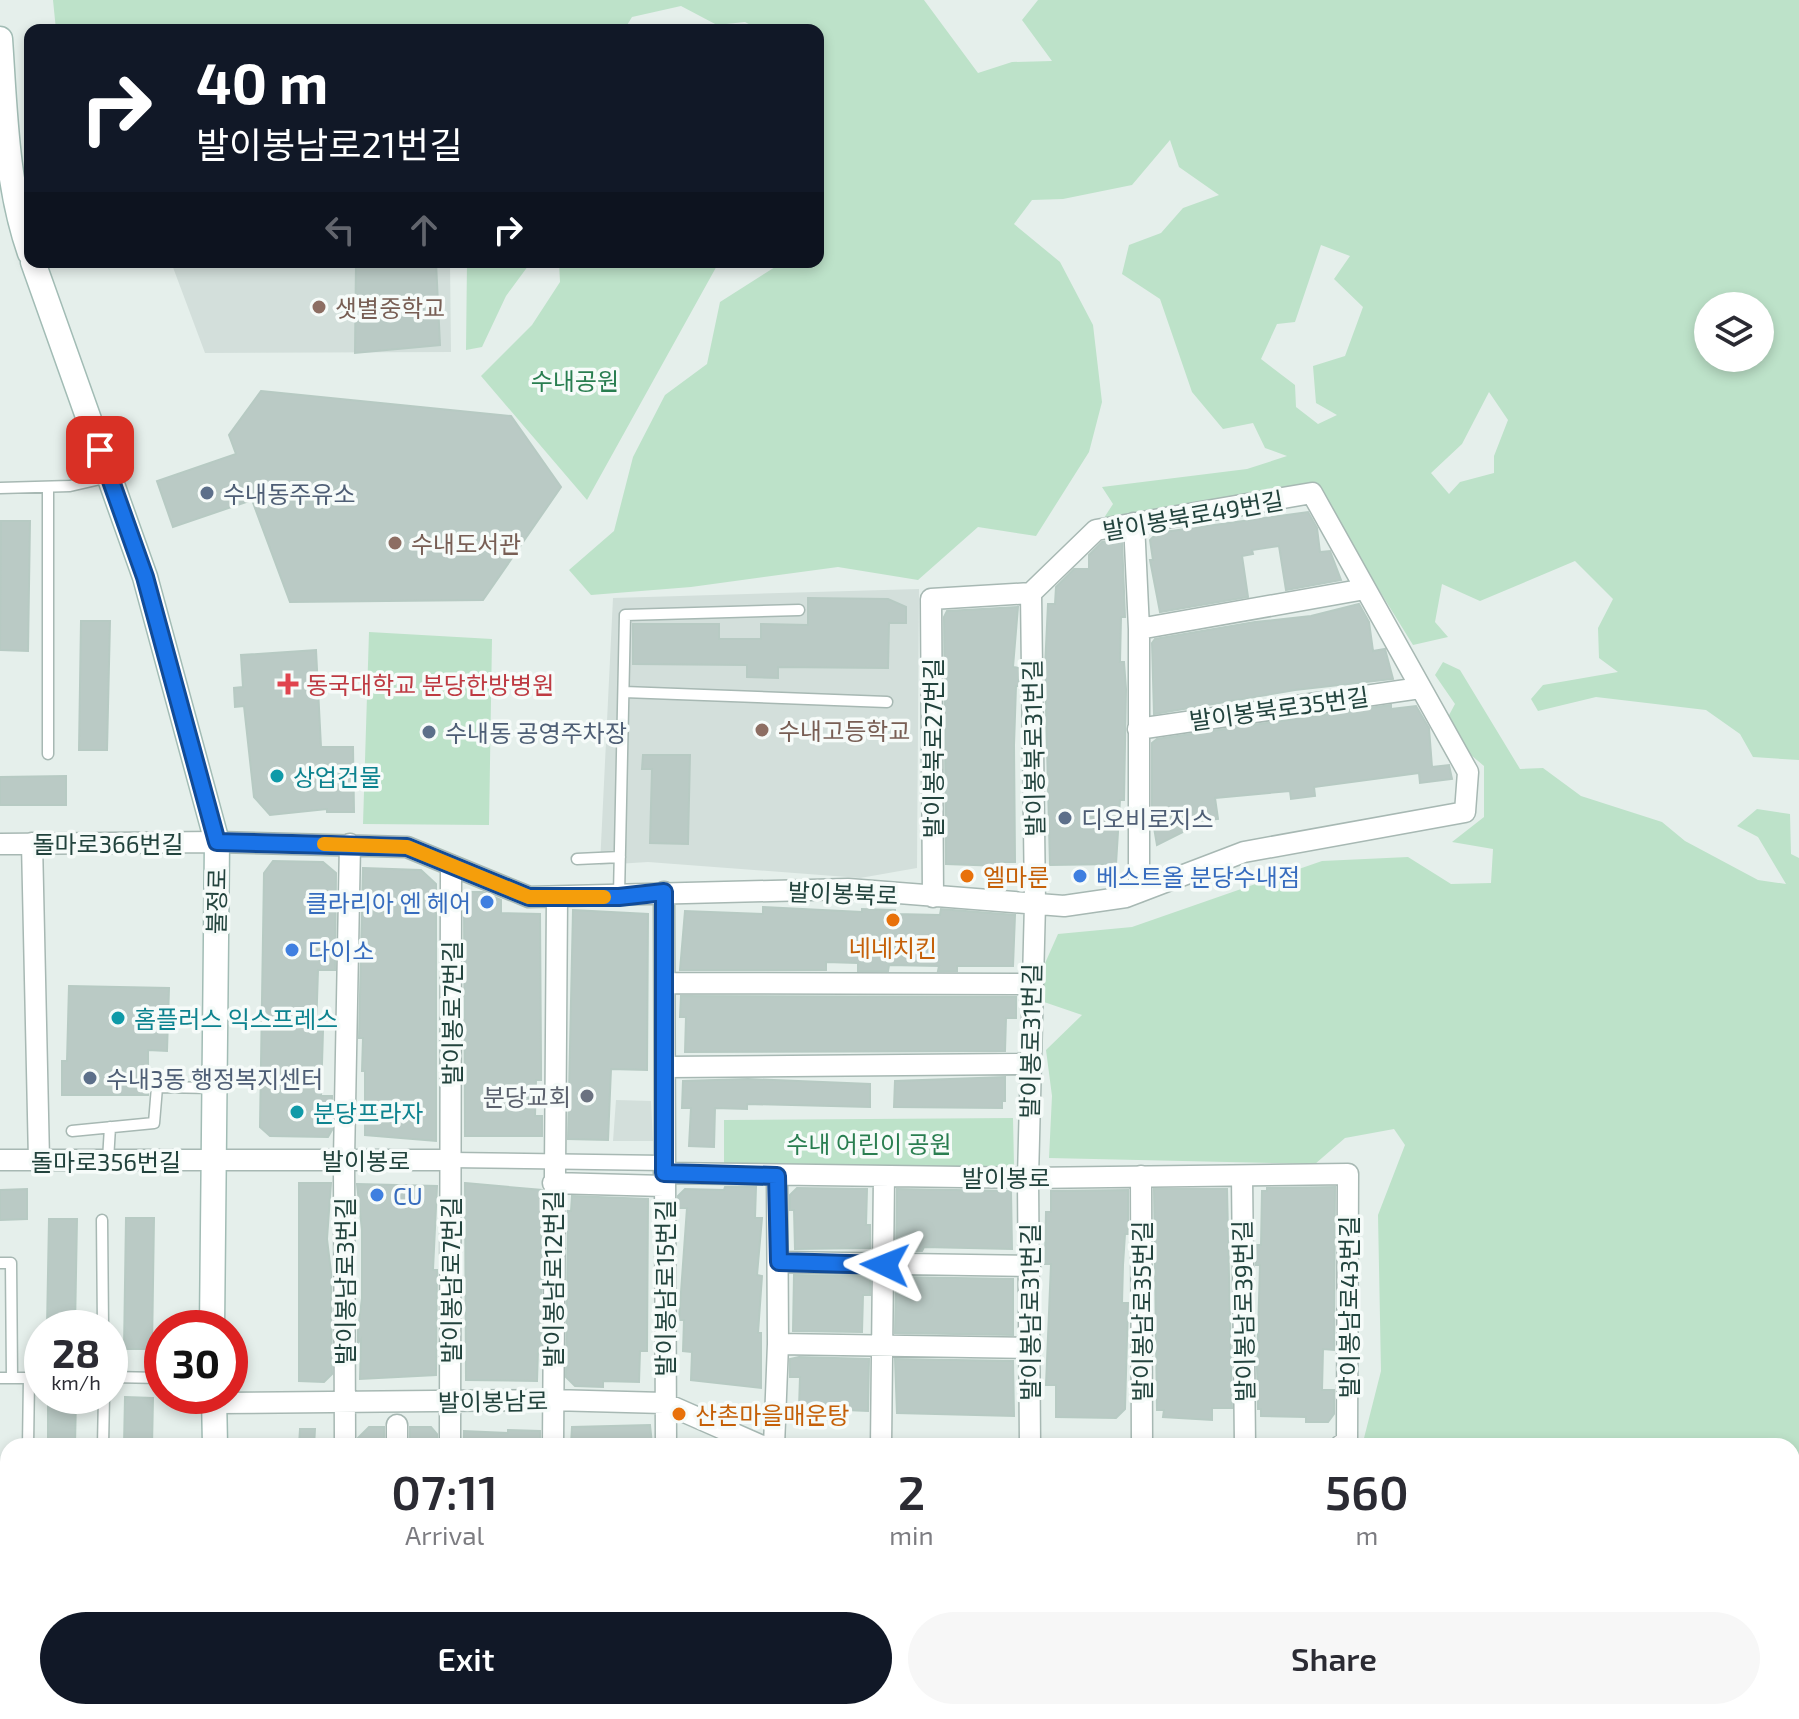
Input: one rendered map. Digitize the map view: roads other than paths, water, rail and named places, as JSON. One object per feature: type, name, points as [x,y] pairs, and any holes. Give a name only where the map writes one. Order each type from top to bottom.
[{"type":"main road","points":[[0,39],[16,218],[24,238]]},
{"type":"main road","name":"불정로","points":[[35,268],[145,577],[217,842],[212,1310]]},
{"type":"main road","points":[[215,1414],[215,1438]]},
{"type":"street","name":"발이봉북로49번길","points":[[1031,593],[1096,530],[1312,493],[1468,772],[1465,812]]},
{"type":"street","points":[[1134,523],[1139,629],[1139,892]]},
{"type":"street","points":[[1139,629],[1365,589]]},
{"type":"street","name":"발이봉북로27번길","points":[[933,897],[931,599],[1031,593]]},
{"type":"street","name":"발이봉북로31번길","points":[[1031,593],[1035,903]]},
{"type":"street","name":"발이봉북로35번길","points":[[1138,729],[1420,688]]},
{"type":"street","name":"발이봉북로","points":[[217,842],[407,847],[529,897],[848,889],[1064,906],[1139,892],[1244,852],[1465,812]]},
{"type":"street","name":"돌마로366번길","points":[[0,844],[217,842]]},
{"type":"street","points":[[32,843],[39,1160]]},
{"type":"street","name":"발이봉남로3번길","points":[[345,1438],[344,1159],[350,844]]},
{"type":"street","name":"발이봉로7번길","points":[[450,1160],[451,865]]},
{"type":"street","name":"발이봉남로15번길","points":[[664,892],[667,1067],[664,1174],[666,1438]]},
{"type":"street","name":"발이봉남로12번길","points":[[553,1438],[557,897]]},
{"type":"street","name":"발이봉로31번길","points":[[1028,1178],[1035,903]]},
{"type":"street","points":[[665,983],[1031,984]]},
{"type":"street","points":[[667,1067],[1030,1064]]},
{"type":"street","name":"돌마로356번길","points":[[0,1160],[212,1161]]},
{"type":"street","name":"발이봉남로7번길","points":[[450,1160],[450,1438]]},
{"type":"street","name":"발이봉로","points":[[212,1161],[553,1160],[664,1174],[777,1176],[1028,1178],[1348,1174]]},
{"type":"street","points":[[553,1183],[664,1174]]},
{"type":"street","name":"발이봉남로43번길","points":[[1344,1438],[1348,1174]]},
{"type":"street","points":[[774,1438],[779,1262],[777,1176]]},
{"type":"street","points":[[881,1438],[884,1176]]},
{"type":"street","name":"발이봉남로35번길","points":[[1141,1176],[1142,1438]]},
{"type":"street","name":"발이봉남로39번길","points":[[1242,1176],[1245,1438]]},
{"type":"street","name":"발이봉남로31번길","points":[[1028,1178],[1030,1438]]},
{"type":"street","points":[[779,1262],[1030,1266]]},
{"type":"street","points":[[778,1344],[1030,1348]]},
{"type":"street","name":"발이봉남로","points":[[248,1401],[664,1403],[744,1438]]},
{"type":"street","points":[[397,1425],[397,1438]]},
{"type":"lane","points":[[0,488],[48,487],[109,477]]},
{"type":"lane","points":[[48,487],[48,754]]},
{"type":"lane","points":[[619,897],[625,615],[799,610]]},
{"type":"lane","points":[[624,692],[887,702]]},
{"type":"lane","points":[[577,859],[620,857]]},
{"type":"lane","points":[[72,1131],[154,1123],[157,1087],[214,1088]]},
{"type":"lane","points":[[108,1160],[110,1127]]},
{"type":"lane","points":[[102,1220],[103,1310]]},
{"type":"lane","points":[[0,1263],[11,1263],[6,1378]]},
{"type":"lane","points":[[28,1414],[28,1438]]},
{"type":"lane","points":[[103,1438],[104,1414]]},
{"type":"place","name":"샛별중학교","points":[[319,307]]},
{"type":"place","name":"수내동주유소","points":[[207,493]]},
{"type":"place","name":"수내도서관","points":[[395,543]]},
{"type":"place","name":"동국대학교 분당한방병원","points":[[288,684]]},
{"type":"place","name":"수내고등학교","points":[[762,730]]},
{"type":"place","name":"수내동 공영주차장","points":[[429,732]]},
{"type":"place","name":"상업건물","points":[[277,776]]},
{"type":"place","name":"디오비로지스","points":[[1065,818]]},
{"type":"place","name":"엘마룬","points":[[967,876]]},
{"type":"place","name":"베스트올 분당수내점","points":[[1080,876]]},
{"type":"place","name":"클라리아 엔 헤어","points":[[487,902]]},
{"type":"place","name":"네네치킨","points":[[893,920]]},
{"type":"place","name":"다이소","points":[[292,950]]},
{"type":"place","name":"홈플러스 익스프레스","points":[[118,1018]]},
{"type":"place","name":"수내3동 행정복지센터","points":[[90,1078]]},
{"type":"place","name":"분당교회","points":[[587,1096]]},
{"type":"place","name":"분당프라자","points":[[297,1112]]},
{"type":"place","name":"CU","points":[[377,1195]]},
{"type":"place","name":"산촌마을매운탕","points":[[679,1414]]},
{"type":"park label","name":"수내공원","points":[[575,380]]},
{"type":"park label","name":"수내 어린이 공원","points":[[869,1143]]}]
